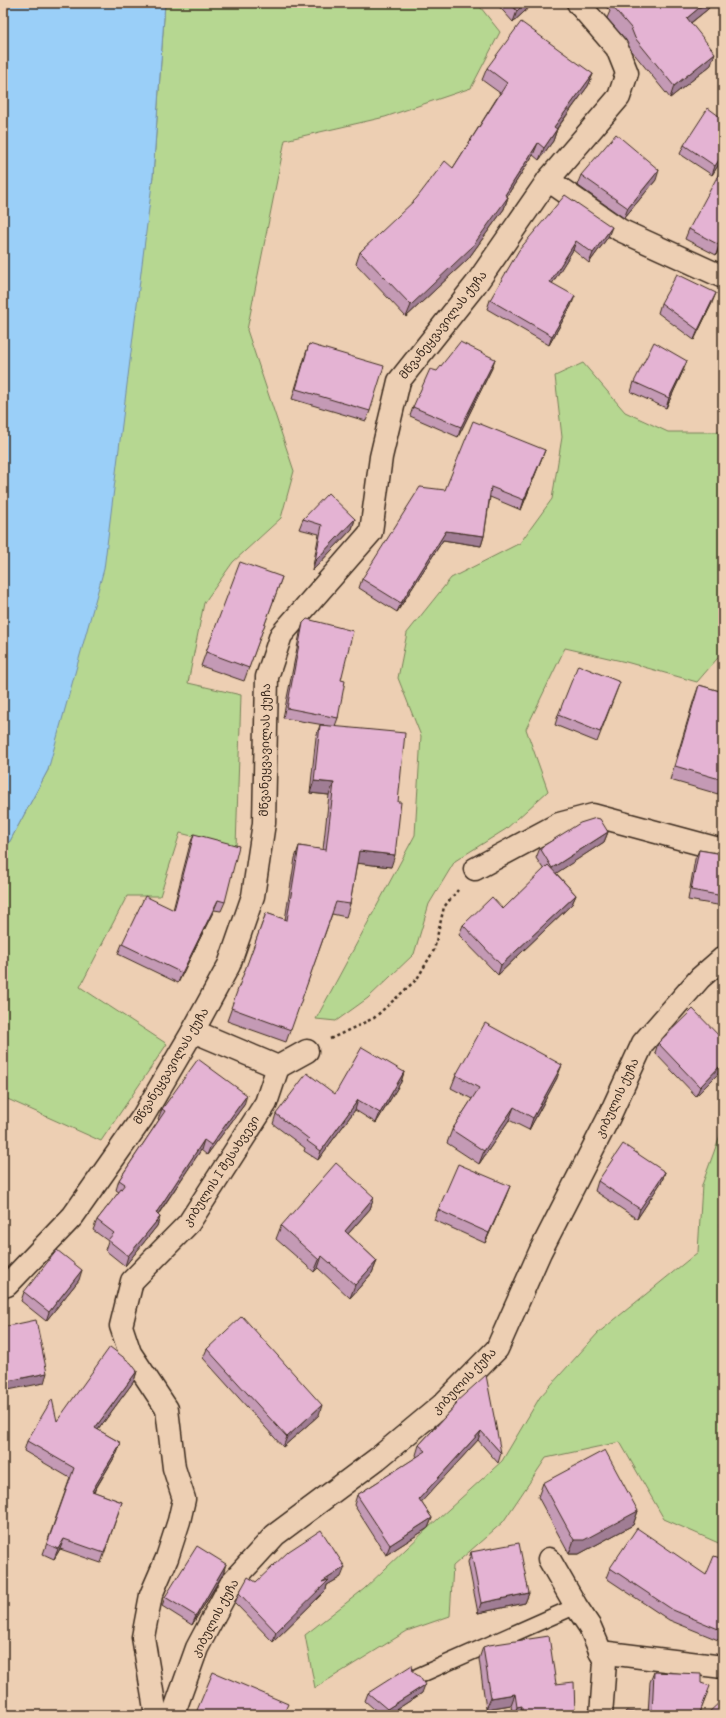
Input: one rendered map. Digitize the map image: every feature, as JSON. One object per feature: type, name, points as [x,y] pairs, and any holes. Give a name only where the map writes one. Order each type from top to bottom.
[{"type":"street","name":"მწვანეყვავილას ქუჩა","points":[[3,1286],[7,1286],[73,1216],[142,1118],[193,1031],[229,965],[253,896],[264,822],[267,677],[281,635],[371,532],[381,457],[399,381],[476,284],[548,180],[619,97],[627,73],[617,48],[578,3]]},
{"type":"street","points":[[548,180],[620,230],[723,277]]},
{"type":"street","points":[[475,869],[559,824],[593,815],[723,850]]},
{"type":"street","name":"კიბულის ქუჩა","points":[[173,1715],[197,1648],[232,1582],[275,1535],[377,1459],[442,1405],[497,1349],[540,1252],[609,1117],[643,1043],[700,978],[723,958]]},
{"type":"street","points":[[193,1031],[278,1067],[307,1051]]},
{"type":"street","name":"კიბულის I შესახვევი","points":[[156,1715],[143,1637],[151,1595],[167,1558],[179,1521],[184,1499],[174,1468],[166,1409],[130,1353],[120,1326],[132,1281],[189,1223],[266,1103],[278,1067]]},
{"type":"street","points":[[549,1559],[590,1627],[605,1662],[601,1715]]},
{"type":"street","points":[[600,1652],[723,1667]]},
{"type":"lane","points":[[418,1676],[576,1606]]},
{"type":"path","points":[[307,1051],[374,1018],[417,979],[434,950],[444,907],[475,869]]},
{"type":"green space","points":[[165,3],[477,3],[500,32],[471,88],[385,117],[285,140],[247,330],[294,471],[281,518],[233,562],[204,603],[188,683],[241,695],[236,847],[180,833],[160,896],[127,896],[80,987],[167,1044],[101,1141],[3,1097],[3,854],[48,770],[153,176]]},
{"type":"green space","points":[[583,363],[625,412],[668,432],[723,432],[723,652],[697,682],[626,662],[565,648],[526,729],[548,791],[506,829],[455,861],[429,904],[414,954],[368,998],[336,1021],[316,1019],[415,835],[421,736],[398,678],[407,633],[451,578],[520,543],[552,499],[562,437],[555,376]]},
{"type":"green space","points":[[723,1127],[723,1545],[664,1519],[620,1442],[546,1458],[503,1522],[453,1566],[450,1616],[407,1631],[315,1688],[305,1635],[364,1589],[428,1528],[502,1461],[540,1397],[598,1333],[698,1252],[702,1185]]},
{"type":"water","points":[[3,3],[165,3],[153,176],[104,569],[48,770],[3,854]]},
{"type":"building","points":[[510,3],[525,3],[517,11]]},
{"type":"building","points":[[616,3],[705,3],[687,18],[715,53],[674,86],[635,38],[631,28],[612,6]]},
{"type":"building","points":[[521,22],[593,74],[554,127],[557,129],[544,148],[538,143],[505,195],[508,197],[472,247],[411,305],[360,252],[416,199],[445,161],[453,168],[507,83],[487,68]]},
{"type":"building","points":[[708,108],[723,119],[723,154],[715,166],[684,145]]},
{"type":"building","points":[[616,134],[659,170],[628,208],[581,175]]},
{"type":"building","points":[[723,166],[723,238],[719,245],[689,229]]},
{"type":"building","points":[[565,195],[612,227],[593,253],[576,241],[550,282],[575,296],[552,336],[490,300],[519,250]]},
{"type":"building","points":[[677,274],[716,293],[698,330],[661,303]]},
{"type":"building","points":[[460,342],[495,359],[461,427],[413,407],[430,369],[437,371]]},
{"type":"building","points":[[654,342],[687,361],[669,398],[634,382]]},
{"type":"building","points":[[309,344],[384,366],[370,411],[296,389]]},
{"type":"building","points":[[473,421],[545,450],[524,500],[491,487],[484,536],[446,531],[401,603],[362,579],[420,487],[445,490]]},
{"type":"building","points":[[328,493],[355,519],[315,561],[322,525],[303,519]]},
{"type":"building","points":[[240,562],[282,577],[249,668],[206,652]]},
{"type":"building","points":[[307,619],[353,631],[341,680],[345,681],[338,718],[287,708],[303,623]]},
{"type":"building","points":[[578,665],[620,682],[600,732],[558,715]]},
{"type":"building","points":[[699,685],[723,692],[723,780],[675,766]]},
{"type":"building","points":[[320,725],[405,733],[398,802],[401,802],[395,855],[359,851],[350,904],[336,902],[291,1030],[231,1008],[266,913],[287,920],[299,846],[326,850],[334,783],[314,781]]},
{"type":"building","points":[[596,818],[600,819],[608,832],[552,868],[540,848],[580,823]]},
{"type":"building","points":[[194,834],[239,846],[225,902],[218,900],[182,973],[122,944],[145,896],[174,910]]},
{"type":"building","points":[[699,850],[723,854],[723,896],[691,890]]},
{"type":"building","points":[[548,865],[576,895],[501,965],[463,925],[492,897],[503,909]]},
{"type":"building","points":[[693,1009],[723,1040],[723,1063],[700,1087],[658,1043]]},
{"type":"building","points":[[485,1023],[562,1065],[533,1118],[514,1107],[484,1151],[452,1130],[479,1088],[456,1075]]},
{"type":"building","points":[[362,1047],[404,1072],[380,1113],[358,1100],[321,1151],[307,1141],[309,1139],[276,1114],[307,1073],[335,1094]]},
{"type":"building","points":[[198,1059],[247,1095],[211,1145],[204,1140],[156,1213],[160,1217],[128,1256],[108,1240],[114,1233],[97,1220],[125,1184],[119,1180],[165,1111],[162,1109]]},
{"type":"building","points":[[623,1144],[665,1172],[640,1209],[598,1181]]},
{"type":"building","points":[[336,1163],[374,1197],[345,1231],[377,1261],[355,1285],[322,1256],[319,1260],[281,1226]]},
{"type":"building","points":[[458,1164],[510,1186],[489,1233],[438,1210]]},
{"type":"building","points":[[57,1250],[82,1270],[49,1312],[24,1292]]},
{"type":"building","points":[[242,1316],[322,1405],[287,1437],[207,1349]]},
{"type":"building","points":[[36,1320],[47,1373],[3,1382],[3,1327]]},
{"type":"building","points":[[110,1347],[131,1363],[137,1371],[95,1428],[121,1443],[92,1491],[122,1502],[104,1553],[64,1539],[58,1549],[47,1544],[74,1468],[27,1441],[52,1399],[57,1421]]},
{"type":"building","points":[[486,1375],[501,1453],[481,1431],[419,1499],[432,1518],[390,1545],[357,1495],[426,1451],[419,1445],[457,1404],[456,1402]]},
{"type":"building","points":[[605,1450],[638,1511],[584,1540],[574,1540],[543,1483]]},
{"type":"building","points":[[637,1528],[706,1575],[714,1556],[723,1559],[723,1631],[673,1610],[610,1568]]},
{"type":"building","points":[[321,1530],[345,1567],[322,1582],[329,1580],[276,1632],[239,1593],[248,1577],[256,1582],[289,1551]]},
{"type":"building","points":[[519,1543],[529,1593],[481,1603],[471,1552]]},
{"type":"building","points":[[197,1546],[226,1564],[196,1616],[165,1597]]},
{"type":"building","points":[[549,1636],[556,1684],[574,1682],[575,1715],[522,1715],[522,1706],[517,1707],[515,1694],[491,1698],[483,1647]]},
{"type":"building","points":[[412,1665],[413,1672],[420,1677],[425,1685],[387,1709],[368,1693]]},
{"type":"building","points":[[213,1672],[288,1704],[283,1715],[195,1715]]},
{"type":"building","points":[[654,1672],[701,1674],[701,1683],[710,1686],[699,1715],[625,1715],[626,1711],[652,1714]]},
{"type":"building","points":[[723,1699],[723,1715],[706,1715]]}]
